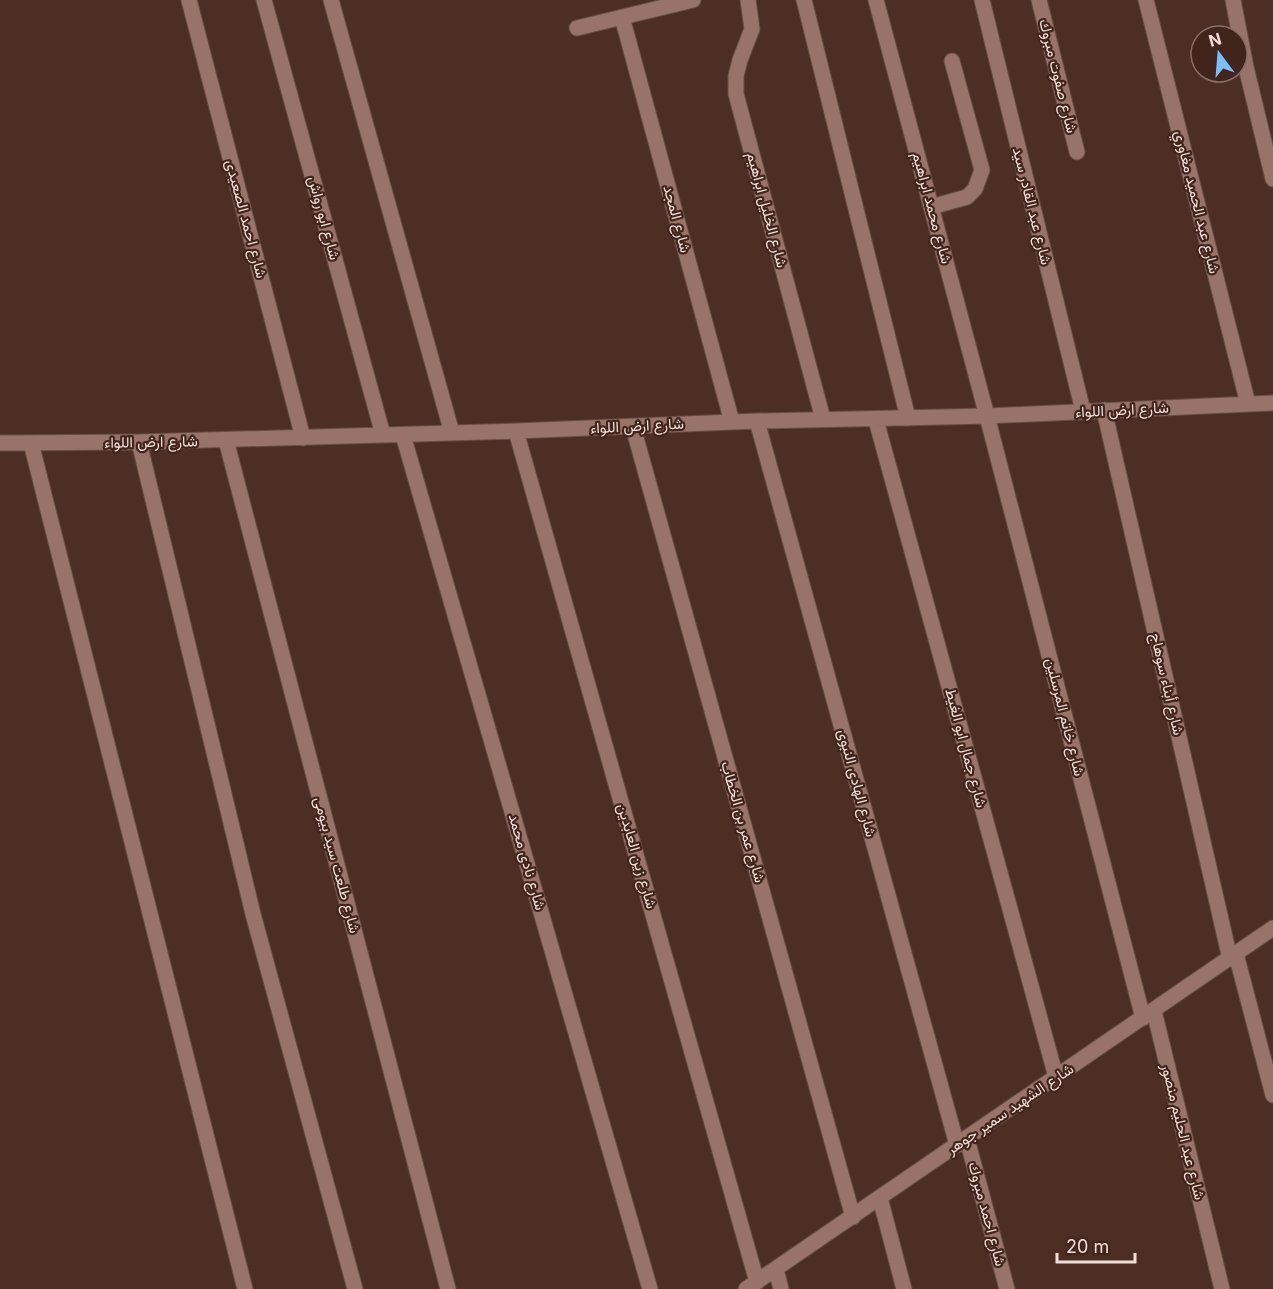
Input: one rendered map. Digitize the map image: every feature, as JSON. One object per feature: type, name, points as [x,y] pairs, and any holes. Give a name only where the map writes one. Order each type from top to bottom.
[{"type":"street","name":"شارع احمد الصعيدى","points":[[189,0],[303,438]]},
{"type":"street","name":"شارع ابو رواش","points":[[264,0],[384,435]]},
{"type":"street","points":[[331,0],[453,433]]},
{"type":"street","points":[[577,28],[693,0]]},
{"type":"street","name":"شارع الخليل ابراهيم","points":[[748,0],[752,29],[736,76],[736,94],[822,420]]},
{"type":"street","points":[[804,0],[909,418]]},
{"type":"street","name":"شارع محمد ابراهيم","points":[[876,0],[987,416]]},
{"type":"street","name":"شارع عبد القادر سيد","points":[[982,0],[1083,411]]},
{"type":"street","name":"شارع صفوت مبروك","points":[[1040,0],[1077,152]]},
{"type":"street","name":"شارع عبد الحميد مغاوري","points":[[1146,0],[1248,404]]},
{"type":"street","points":[[1233,0],[1246,67],[1273,180]]},
{"type":"street","name":"شارع المجد","points":[[622,17],[732,422]]},
{"type":"street","points":[[931,207],[967,197],[975,189],[982,170],[952,61]]},
{"type":"street","name":"شارع ارض اللواء","points":[[0,443],[403,435],[757,421],[987,416],[1273,403]]},
{"type":"street","name":"شارع أبناء سوهاج","points":[[1104,410],[1233,956],[1273,1095]]},
{"type":"street","name":"شارع خاتم المرسلين","points":[[987,416],[1148,1014]]},
{"type":"street","name":"شارع جمال ابو الغيط","points":[[876,420],[1056,1077]]},
{"type":"street","name":"شارع الهادى النبوى","points":[[757,421],[962,1142]]},
{"type":"street","name":"شارع عمر بن الخطاب","points":[[633,427],[853,1217]]},
{"type":"street","name":"شارع زين العابدين","points":[[516,431],[752,1285]]},
{"type":"street","name":"شارع نادى محمد","points":[[403,435],[650,1289]]},
{"type":"street","name":"شارع طلعت سيد بيومى","points":[[226,440],[448,1289]]},
{"type":"street","points":[[139,442],[253,914],[355,1289]]},
{"type":"street","points":[[31,443],[245,1289]]},
{"type":"street","name":"شارع الشهيد سمير جوهر","points":[[752,1285],[1273,928]]},
{"type":"street","name":"شارع عبد الحليم منصور","points":[[1148,1014],[1222,1289]]},
{"type":"street","name":"شارع احمد مبروك","points":[[962,1142],[1007,1289]]},
{"type":"street","points":[[880,1198],[904,1289]]},
{"type":"street","points":[[776,1269],[781,1289]]}]
